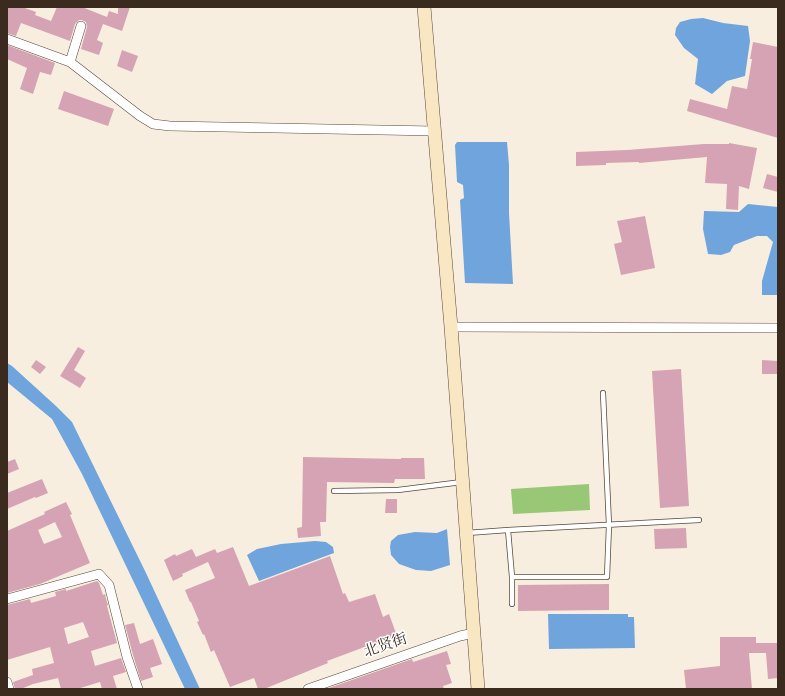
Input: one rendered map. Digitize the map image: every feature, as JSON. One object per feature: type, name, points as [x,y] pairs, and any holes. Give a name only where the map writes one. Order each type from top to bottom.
[{"type":"main road","points":[[424,7],[478,689]]},
{"type":"street","points":[[70,62],[81,26]]},
{"type":"street","points":[[7,38],[70,62],[152,124],[170,126],[434,132]]},
{"type":"street","points":[[450,327],[778,328]]},
{"type":"street","points":[[7,599],[99,574],[109,585],[127,657],[138,689]]},
{"type":"street","name":"北贤街","points":[[308,689],[460,636],[474,633]]},
{"type":"street","points":[[7,682],[9,689]]},
{"type":"lane","points":[[512,577],[607,577],[610,524],[603,393]]},
{"type":"lane","points":[[334,491],[398,490],[462,482]]},
{"type":"lane","points":[[466,533],[699,520]]},
{"type":"lane","points":[[508,530],[512,577],[512,604]]},
{"type":"green space","points":[[589,484],[590,510],[513,514],[511,489]]},
{"type":"water","points":[[703,18],[723,23],[748,26],[750,41],[745,76],[727,81],[712,94],[695,84],[698,59],[684,48],[675,35],[676,28],[680,22]]},
{"type":"water","points":[[457,142],[507,142],[513,284],[465,283],[460,200],[464,198],[463,185],[457,182],[455,145]]},
{"type":"water","points":[[748,204],[778,207],[778,295],[762,295],[762,281],[773,242],[767,236],[757,236],[734,245],[730,252],[721,255],[708,254],[703,229],[704,211],[739,212]]},
{"type":"water","points":[[7,363],[72,422],[146,573],[200,689],[185,689],[82,474],[52,419],[7,382]]},
{"type":"water","points":[[447,529],[450,565],[431,571],[416,570],[399,564],[391,555],[391,541],[398,535],[415,532],[437,533]]},
{"type":"water","points":[[315,541],[326,542],[333,547],[334,553],[259,581],[247,555],[257,549],[281,544]]},
{"type":"water","points":[[548,614],[628,614],[628,617],[634,617],[635,648],[549,649]]},
{"type":"building","points":[[8,7],[22,7],[36,12],[35,15],[51,21],[57,7],[82,7],[107,17],[109,11],[118,14],[118,7],[130,7],[122,31],[103,24],[97,40],[103,43],[99,55],[81,49],[87,27],[86,22],[82,20],[79,20],[75,24],[70,41],[21,23],[16,36],[7,33]]},
{"type":"building","points":[[753,42],[778,47],[778,138],[687,111],[690,99],[727,109],[732,86],[747,89]]},
{"type":"building","points":[[7,45],[55,63],[51,75],[40,72],[33,94],[20,89],[27,68],[7,59]]},
{"type":"building","points":[[122,50],[138,56],[132,72],[117,66]]},
{"type":"building","points":[[64,91],[114,109],[108,126],[58,109]]},
{"type":"building","points":[[729,143],[757,148],[749,189],[739,186],[738,210],[726,209],[727,184],[705,183],[707,157],[639,163],[606,163],[606,165],[576,166],[576,152]]},
{"type":"building","points":[[767,174],[778,177],[778,192],[763,188]]},
{"type":"building","points":[[645,216],[655,268],[621,275],[614,244],[622,242],[617,221]]},
{"type":"building","points":[[78,347],[85,351],[74,370],[86,378],[80,388],[60,376]]},
{"type":"building","points":[[36,360],[46,367],[40,374],[31,367]]},
{"type":"building","points":[[762,360],[778,361],[778,374],[762,374]]},
{"type":"building","points":[[681,369],[689,506],[660,508],[652,371]]},
{"type":"building","points":[[303,457],[424,458],[425,479],[395,479],[394,483],[327,482],[326,522],[320,522],[321,536],[298,538],[297,528],[302,527]]},
{"type":"building","points":[[15,459],[19,469],[7,474],[7,462]]},
{"type":"building","points":[[42,479],[48,493],[7,509],[7,493]]},
{"type":"building","points":[[386,499],[397,499],[397,513],[385,513]]},
{"type":"building","points":[[66,502],[90,563],[40,584],[7,593],[7,531],[45,514],[44,512]],"holes":[[[55,522],[62,537],[44,544],[38,530]]]},
{"type":"building","points":[[686,528],[687,548],[655,549],[654,529]]},
{"type":"building","points":[[233,547],[249,586],[330,556],[343,594],[345,593],[349,602],[375,594],[383,617],[389,614],[397,636],[327,661],[328,663],[264,689],[258,689],[254,678],[230,687],[214,650],[211,652],[204,634],[203,635],[197,622],[199,621],[185,590],[215,578],[208,562],[182,574],[183,576],[173,581],[164,560],[175,554],[176,556],[192,549],[196,557],[215,549],[217,553]]},
{"type":"building","points":[[97,581],[99,583],[103,595],[105,594],[117,643],[91,651],[95,666],[121,658],[126,672],[113,676],[117,689],[102,689],[100,682],[77,689],[61,689],[58,678],[33,684],[21,689],[15,689],[13,682],[33,675],[32,669],[54,663],[50,647],[7,660],[7,605],[30,599],[31,603],[56,596],[55,592],[66,589],[66,591]],"holes":[[[83,622],[89,637],[68,644],[64,628]]]},
{"type":"building","points":[[609,584],[609,610],[518,611],[518,585]]},
{"type":"building","points":[[134,623],[140,644],[153,639],[162,664],[150,668],[153,677],[141,681],[125,625]]},
{"type":"building","points":[[720,637],[756,637],[756,643],[778,643],[778,678],[768,679],[766,653],[749,653],[752,689],[686,689],[684,670],[720,666]]},
{"type":"building","points":[[447,651],[451,664],[446,665],[452,683],[443,686],[444,689],[326,689],[412,659],[413,662]]}]
